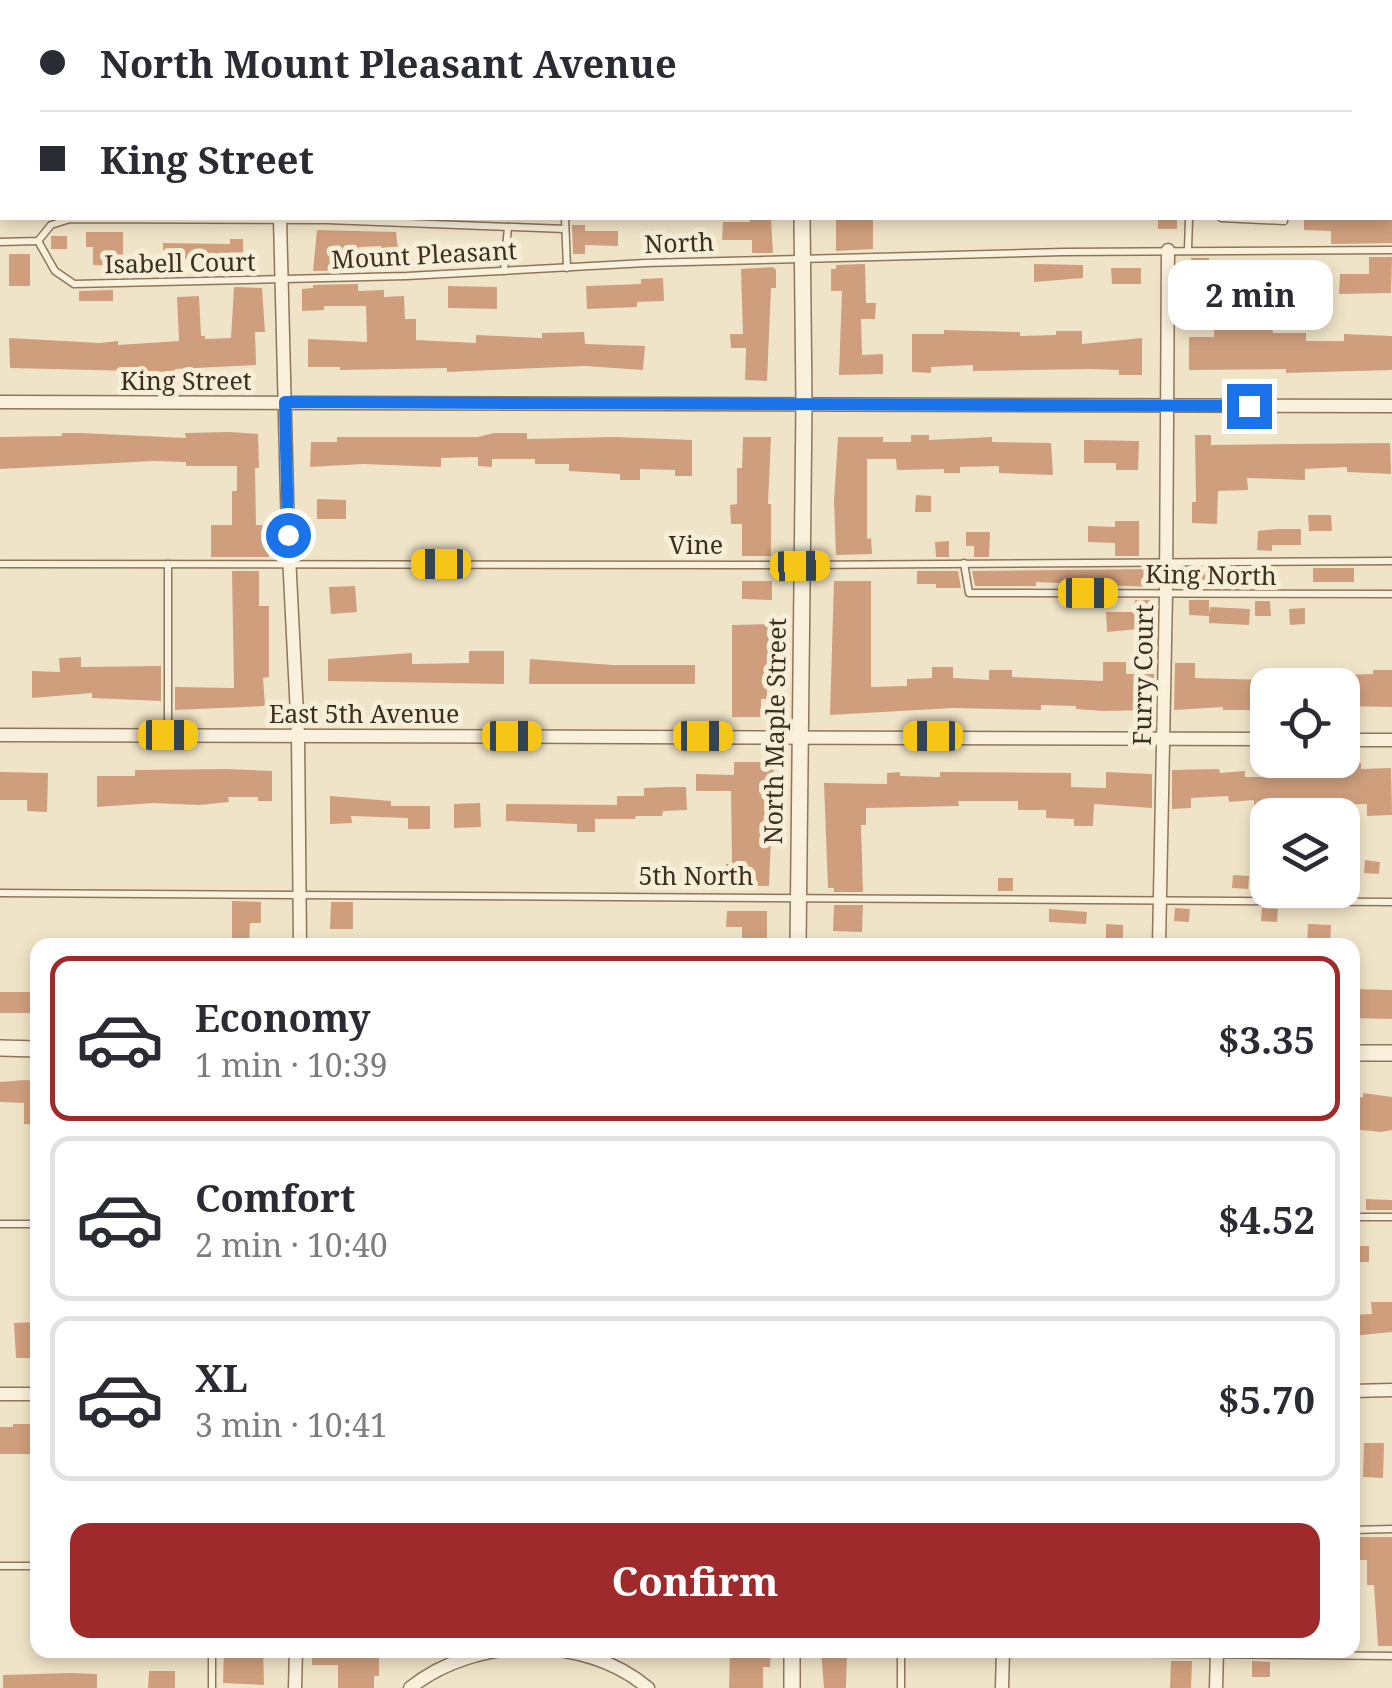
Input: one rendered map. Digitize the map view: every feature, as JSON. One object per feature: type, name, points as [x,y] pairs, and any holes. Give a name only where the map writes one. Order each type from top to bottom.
[{"type":"street","points":[[280,220],[298,735],[300,938]]},
{"type":"street","name":"North Maple Street","points":[[798,938],[804,404],[802,220]]},
{"type":"street","name":"Furry Court","points":[[1159,938],[1168,250]]},
{"type":"street","name":"King Street","points":[[0,402],[1392,406]]},
{"type":"street","name":"East 5th Avenue","points":[[0,735],[1250,739]]},
{"type":"street","points":[[1360,740],[1392,740]]},
{"type":"street","points":[[0,1048],[30,1049]]},
{"type":"street","points":[[1360,1052],[1392,1053]]},
{"type":"street","points":[[1360,1391],[1392,1390]]},
{"type":"street","points":[[0,1394],[30,1394]]},
{"type":"street","points":[[295,1688],[296,1658]]},
{"type":"street","points":[[410,1688],[430,1673],[465,1658]]},
{"type":"street","points":[[595,1658],[648,1688]]},
{"type":"street","points":[[792,1658],[792,1688]]},
{"type":"street","points":[[1002,1688],[1003,1658]]},
{"type":"street","points":[[1216,1658],[1216,1688]]},
{"type":"lane","points":[[0,242],[38,241],[51,225],[67,220]]},
{"type":"lane","points":[[308,220],[565,230]]},
{"type":"lane","points":[[565,220],[566,268]]},
{"type":"lane","points":[[1188,220],[1188,250]]},
{"type":"lane","points":[[504,271],[508,227]]},
{"type":"lane","name":"Isabell Court","points":[[38,241],[55,271],[74,284],[283,280]]},
{"type":"lane","name":"North","points":[[566,268],[1168,250],[1392,250]]},
{"type":"lane","name":"Mount Pleasant","points":[[283,280],[566,268]]},
{"type":"lane","name":"Vine","points":[[0,564],[800,566],[1392,561]]},
{"type":"lane","name":"King North","points":[[964,563],[970,593],[1392,594]]},
{"type":"lane","points":[[168,564],[168,735]]},
{"type":"lane","name":"5th North","points":[[0,893],[1392,902]]},
{"type":"lane","points":[[1360,1216],[1392,1217]]},
{"type":"lane","points":[[0,1224],[30,1224]]},
{"type":"lane","points":[[1360,1530],[1392,1529]]},
{"type":"lane","points":[[0,1566],[30,1566]]},
{"type":"lane","points":[[1360,1654],[1392,1656]]},
{"type":"lane","points":[[212,1658],[212,1688]]},
{"type":"lane","points":[[901,1658],[901,1688]]},
{"type":"building","points":[[771,220],[773,253],[752,253],[752,240],[722,240],[723,222]]},
{"type":"building","points":[[836,220],[873,220],[873,249],[836,251]]},
{"type":"building","points":[[1158,220],[1177,220],[1177,229],[1158,229]]},
{"type":"building","points":[[1304,220],[1392,220],[1392,243],[1331,244],[1331,231],[1304,230]]},
{"type":"building","points":[[572,225],[585,225],[585,231],[618,231],[618,246],[585,245],[585,254],[573,254]]},
{"type":"building","points":[[317,230],[396,232],[400,267],[382,268],[381,246],[359,247],[358,270],[313,271]]},
{"type":"building","points":[[86,232],[123,232],[123,266],[93,265],[93,247],[86,247]]},
{"type":"building","points":[[51,236],[67,236],[67,249],[51,249]]},
{"type":"building","points":[[230,239],[243,239],[243,260],[163,259],[163,243],[230,244]]},
{"type":"building","points":[[9,254],[30,254],[30,286],[9,286]]},
{"type":"building","points":[[1369,257],[1392,257],[1391,293],[1339,294],[1340,274],[1369,274]]},
{"type":"building","points":[[1191,258],[1209,258],[1210,294],[1192,295]]},
{"type":"building","points":[[1305,261],[1306,277],[1289,277],[1289,262]]},
{"type":"building","points":[[865,264],[866,303],[876,303],[875,319],[861,319],[862,355],[883,354],[883,374],[839,375],[842,291],[831,291],[831,269],[836,269],[836,265]]},
{"type":"building","points":[[1034,264],[1083,265],[1083,278],[1034,282]]},
{"type":"building","points":[[773,267],[776,288],[771,288],[767,381],[745,380],[746,348],[731,348],[730,334],[743,334],[741,269]]},
{"type":"building","points":[[1111,268],[1141,268],[1141,284],[1112,284]]},
{"type":"building","points":[[1242,268],[1276,268],[1276,290],[1242,290]]},
{"type":"building","points":[[663,278],[664,301],[637,302],[637,307],[587,309],[586,286],[641,284],[641,279]]},
{"type":"building","points":[[358,284],[358,291],[384,290],[384,297],[404,296],[405,319],[416,319],[416,340],[476,343],[476,335],[542,338],[542,333],[584,332],[585,344],[645,346],[643,370],[585,366],[447,372],[447,368],[308,367],[308,339],[367,342],[366,306],[324,306],[324,310],[302,311],[302,289],[313,285]]},
{"type":"building","points":[[448,286],[497,287],[497,309],[448,308]]},
{"type":"building","points":[[234,287],[262,288],[265,332],[255,332],[256,365],[175,372],[10,368],[9,338],[118,341],[118,345],[179,341],[177,297],[199,296],[201,336],[231,338]]},
{"type":"building","points":[[113,290],[113,301],[79,301],[79,291]]},
{"type":"building","points":[[1214,311],[1233,311],[1233,328],[1272,327],[1273,333],[1306,333],[1306,341],[1344,341],[1344,334],[1392,336],[1392,370],[1189,370],[1189,337],[1214,337]]},
{"type":"building","points":[[944,330],[1020,332],[1020,336],[1082,331],[1082,344],[1142,338],[1142,375],[1091,369],[973,371],[973,365],[931,367],[931,373],[912,372],[912,334],[944,334]]},
{"type":"building","points":[[81,433],[186,438],[185,433],[258,434],[256,525],[269,525],[269,557],[211,557],[211,525],[232,525],[237,466],[186,466],[186,462],[154,461],[0,469],[0,437]]},
{"type":"building","points":[[527,433],[527,439],[692,440],[692,476],[675,476],[675,470],[640,469],[640,480],[620,480],[620,474],[569,471],[569,464],[535,464],[535,459],[492,459],[492,467],[478,466],[478,457],[441,458],[441,467],[310,467],[311,442],[337,442],[337,437],[478,437]]},
{"type":"building","points":[[911,435],[929,435],[929,440],[992,437],[992,442],[1051,443],[1053,475],[999,473],[999,466],[960,467],[960,473],[944,473],[944,469],[897,470],[896,459],[867,459],[867,539],[871,538],[872,554],[836,555],[838,437],[883,437],[883,442],[911,442]]},
{"type":"building","points":[[1195,435],[1211,435],[1211,445],[1390,443],[1391,474],[1347,472],[1347,467],[1305,469],[1305,480],[1247,478],[1248,490],[1218,491],[1217,524],[1192,523],[1192,502],[1196,502]]},
{"type":"building","points":[[743,437],[771,437],[771,556],[742,556],[742,524],[731,524],[730,505],[737,504],[737,468],[742,468]]},
{"type":"building","points":[[1084,440],[1139,441],[1138,470],[1116,470],[1116,463],[1084,463]]},
{"type":"building","points":[[916,495],[931,496],[931,512],[915,512]]},
{"type":"building","points":[[317,499],[346,500],[346,519],[317,519]]},
{"type":"building","points":[[1308,515],[1331,515],[1332,531],[1309,531]]},
{"type":"building","points":[[1115,521],[1139,521],[1139,556],[1115,556],[1115,543],[1088,542],[1088,526],[1115,527]]},
{"type":"building","points":[[1301,529],[1301,545],[1272,545],[1272,551],[1257,550],[1258,531]]},
{"type":"building","points":[[966,532],[990,532],[989,557],[974,557],[974,546],[966,546]]},
{"type":"building","points":[[949,541],[949,557],[936,557],[935,542]]},
{"type":"building","points":[[1313,568],[1354,568],[1354,582],[1313,582]]},
{"type":"building","points":[[1156,569],[1156,584],[1150,587],[1036,582],[1036,586],[975,586],[972,571]]},
{"type":"building","points":[[1176,569],[1210,569],[1209,587],[1176,584]]},
{"type":"building","points":[[232,571],[259,571],[259,606],[269,606],[269,677],[263,678],[265,706],[175,710],[175,687],[234,688]]},
{"type":"building","points":[[917,571],[958,571],[961,588],[917,584]]},
{"type":"building","points":[[742,581],[772,581],[772,600],[742,599]]},
{"type":"building","points":[[834,581],[871,581],[871,687],[907,686],[907,679],[932,678],[932,667],[953,667],[953,678],[989,680],[989,670],[1012,670],[1012,677],[1103,681],[1103,662],[1126,662],[1126,674],[1154,674],[1154,710],[1103,711],[1041,705],[1041,710],[953,708],[830,715]]},
{"type":"building","points":[[355,586],[357,612],[331,614],[329,587]]},
{"type":"building","points":[[1135,600],[1150,600],[1149,628],[1107,632],[1106,612],[1134,612]]},
{"type":"building","points":[[1189,600],[1209,600],[1209,614],[1210,607],[1250,609],[1249,625],[1209,623],[1209,616],[1189,615]]},
{"type":"building","points":[[1255,601],[1270,601],[1271,616],[1255,616]]},
{"type":"building","points":[[1305,608],[1305,624],[1290,625],[1289,609]]},
{"type":"building","points":[[769,624],[770,669],[767,699],[761,699],[761,717],[732,717],[732,625]]},
{"type":"building","points":[[469,651],[504,651],[504,684],[328,681],[328,659],[412,653],[412,664],[469,663]]},
{"type":"building","points":[[81,657],[81,667],[161,666],[161,701],[92,698],[92,693],[32,698],[32,671],[60,672],[59,658]]},
{"type":"building","points":[[530,659],[612,665],[695,665],[695,684],[529,684]]},
{"type":"building","points":[[1175,663],[1195,663],[1195,678],[1250,680],[1250,710],[1174,710]]},
{"type":"building","points":[[1373,670],[1392,670],[1392,707],[1360,706],[1360,674],[1373,674]]},
{"type":"building","points":[[734,762],[774,762],[769,886],[725,885],[726,864],[732,864],[731,791],[696,791],[696,774],[734,775]]},
{"type":"building","points":[[1360,763],[1361,769],[1391,768],[1392,815],[1367,816],[1367,804],[1360,804],[1360,798],[1250,798],[1229,802],[1228,796],[1191,798],[1191,808],[1172,809],[1172,770],[1245,771],[1245,777],[1360,778]]},
{"type":"building","points":[[135,770],[272,771],[272,801],[228,797],[229,802],[199,805],[97,807],[97,776],[135,776]]},
{"type":"building","points":[[0,772],[48,773],[47,812],[27,811],[27,800],[0,800]]},
{"type":"building","points":[[900,772],[900,776],[940,777],[940,772],[1071,773],[1071,787],[1106,788],[1106,772],[1152,774],[1152,808],[1094,804],[1093,826],[1074,826],[1074,819],[1046,818],[1046,810],[1018,810],[1018,801],[866,808],[866,825],[861,825],[863,892],[834,892],[834,888],[828,888],[824,783],[887,784],[887,773]]},
{"type":"building","points":[[686,787],[687,810],[663,811],[662,816],[635,819],[595,819],[595,832],[577,832],[577,824],[506,821],[506,804],[617,805],[617,796],[644,796],[644,788]]},
{"type":"building","points":[[330,796],[391,801],[391,806],[430,806],[430,829],[408,829],[408,818],[351,816],[352,823],[330,824]]},
{"type":"building","points":[[480,803],[481,827],[454,828],[454,804]]},
{"type":"building","points":[[1365,860],[1380,862],[1379,874],[1364,873]]},
{"type":"building","points":[[1233,875],[1249,876],[1248,889],[1232,888]]},
{"type":"building","points":[[998,878],[1013,878],[1013,891],[998,891]]},
{"type":"building","points":[[232,901],[261,902],[261,923],[250,923],[249,938],[232,938]]},
{"type":"building","points":[[331,902],[353,902],[353,929],[330,929]]},
{"type":"building","points":[[834,905],[863,905],[862,932],[833,931]]},
{"type":"building","points":[[1175,908],[1190,909],[1189,922],[1174,921]]},
{"type":"building","points":[[1262,908],[1278,909],[1277,922],[1261,921]]},
{"type":"building","points":[[1049,909],[1087,912],[1086,924],[1049,922]]},
{"type":"building","points":[[727,911],[767,911],[767,938],[742,938],[742,927],[726,927]]},
{"type":"building","points":[[1106,924],[1123,925],[1123,938],[1106,938]]},
{"type":"building","points":[[1308,924],[1331,925],[1330,938],[1307,938]]},
{"type":"building","points":[[1360,989],[1392,990],[1392,1019],[1360,1018]]},
{"type":"building","points":[[0,992],[30,992],[30,1013],[0,1013]]},
{"type":"building","points":[[30,1080],[30,1124],[24,1124],[24,1103],[0,1102],[0,1082]]},
{"type":"building","points":[[1363,1093],[1392,1097],[1392,1130],[1360,1130]]},
{"type":"building","points":[[1366,1199],[1392,1200],[1392,1210],[1366,1210]]},
{"type":"building","points":[[1360,1246],[1369,1246],[1369,1262],[1360,1262]]},
{"type":"building","points":[[1371,1302],[1392,1302],[1392,1332],[1360,1335],[1360,1315],[1372,1314]]},
{"type":"building","points":[[30,1322],[30,1358],[16,1358],[14,1323]]},
{"type":"building","points":[[30,1424],[30,1454],[0,1454],[0,1427]]},
{"type":"building","points":[[1364,1443],[1384,1443],[1383,1478],[1363,1477]]},
{"type":"building","points":[[1360,1537],[1392,1537],[1392,1646],[1378,1646],[1374,1585],[1367,1585],[1367,1560],[1360,1560]]},
{"type":"building","points":[[224,1658],[263,1658],[264,1685],[223,1683]]},
{"type":"building","points":[[312,1658],[379,1658],[379,1676],[374,1676],[374,1688],[338,1688],[338,1665],[312,1665]]},
{"type":"building","points":[[730,1658],[771,1658],[770,1667],[763,1667],[763,1688],[729,1688]]},
{"type":"building","points":[[822,1658],[847,1658],[846,1688],[824,1688]]},
{"type":"building","points":[[1171,1661],[1192,1661],[1191,1688],[1170,1688]]},
{"type":"building","points":[[1252,1661],[1270,1662],[1270,1677],[1252,1677]]},
{"type":"building","points":[[149,1671],[175,1671],[175,1688],[148,1688]]},
{"type":"building","points":[[97,1674],[97,1688],[3,1688],[3,1675]]},
{"type":"route","points":[[288,535],[285,402],[1249,406]]}]
